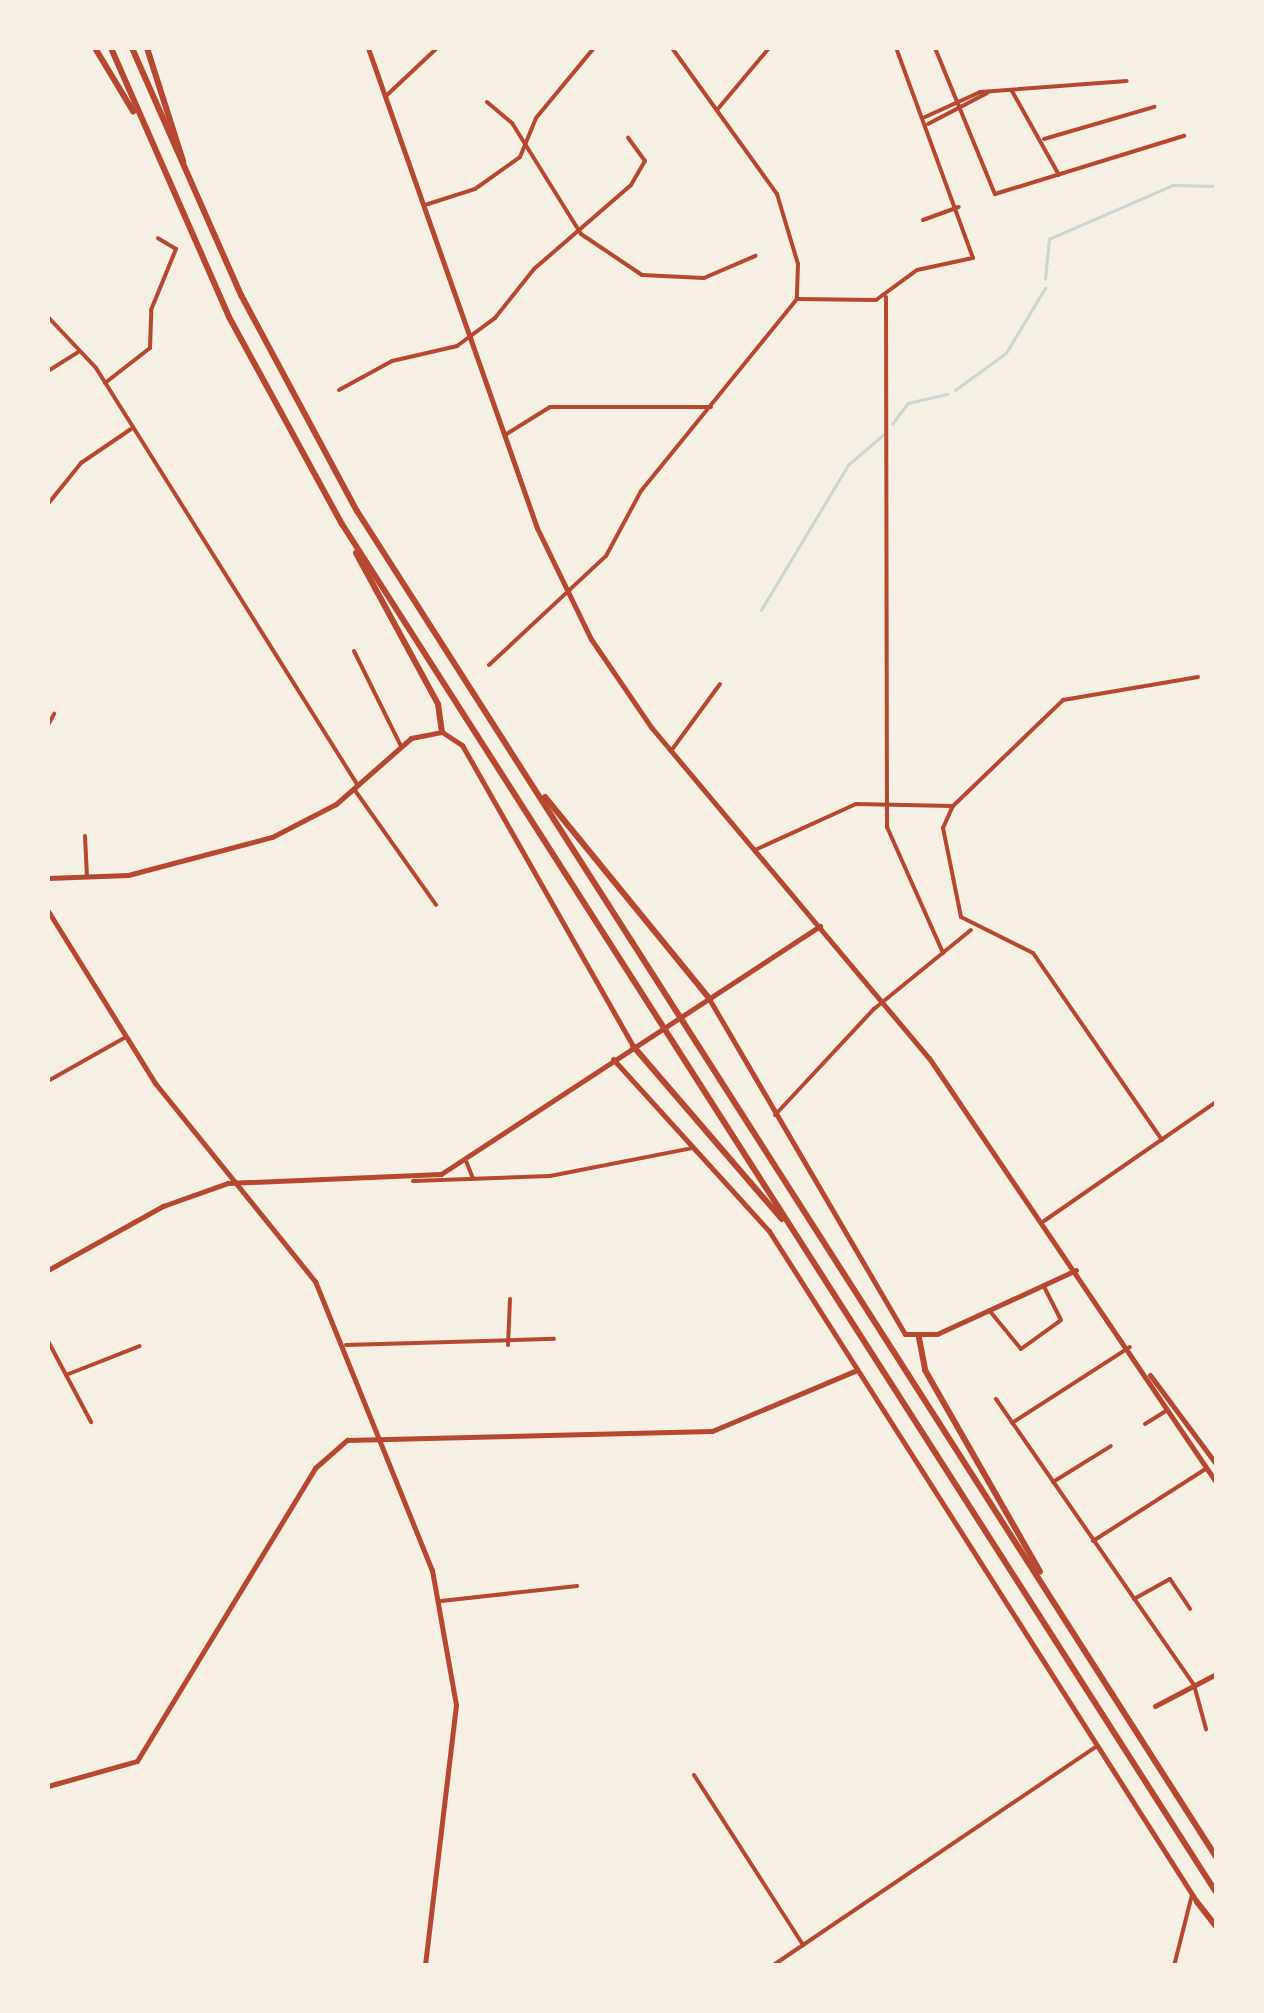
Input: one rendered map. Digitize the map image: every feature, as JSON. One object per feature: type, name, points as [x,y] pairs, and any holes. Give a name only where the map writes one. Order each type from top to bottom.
[{"type":"highway","points":[[96,48],[142,124]]},
{"type":"highway","points":[[111,48],[229,317],[438,704],[442,732]]},
{"type":"highway","points":[[132,48],[194,196],[316,441],[1216,1858]]},
{"type":"highway","points":[[147,48],[194,196]]},
{"type":"highway","points":[[342,524],[1216,1892]]},
{"type":"highway","points":[[520,765],[708,997]]},
{"type":"highway","points":[[632,1046],[793,1231]]},
{"type":"highway","points":[[918,1338],[926,1370],[1049,1591]]},
{"type":"highway","points":[[1194,1899],[1216,1926]]},
{"type":"street","points":[[368,48],[504,436],[567,595],[671,751],[884,1001],[1216,1464]]},
{"type":"street","points":[[387,95],[437,48]]},
{"type":"street","points":[[426,206],[475,189],[525,146],[536,118],[594,48]]},
{"type":"street","points":[[490,665],[567,595],[797,299],[798,264],[777,194],[672,48]]},
{"type":"street","points":[[717,110],[769,48]]},
{"type":"street","points":[[797,299],[886,297],[918,270],[974,255],[960,207],[896,48]]},
{"type":"street","points":[[936,48],[995,194],[1184,136]]},
{"type":"street","points":[[925,117],[987,93],[1128,81]]},
{"type":"street","points":[[1012,91],[1018,115],[1044,139],[1060,176]]},
{"type":"street","points":[[928,124],[961,113],[987,93]]},
{"type":"street","points":[[487,102],[525,146],[581,234],[656,280],[704,278],[755,256]]},
{"type":"street","points":[[1044,139],[1154,108]]},
{"type":"street","points":[[942,112],[945,119]]},
{"type":"street","points":[[340,390],[392,361],[470,336],[581,234],[643,169],[628,138]]},
{"type":"street","points":[[923,220],[960,207]]},
{"type":"street","points":[[105,384],[150,348],[151,310],[176,249],[158,238]]},
{"type":"street","points":[[886,297],[891,841],[943,954]]},
{"type":"street","points":[[48,317],[105,384],[356,788],[436,905]]},
{"type":"street","points":[[48,371],[78,352]]},
{"type":"street","points":[[504,436],[550,406],[714,408]]},
{"type":"street","points":[[48,504],[81,463],[131,429]]},
{"type":"street","points":[[354,650],[401,746]]},
{"type":"street","points":[[1162,1140],[1033,953],[972,929],[951,890],[943,832],[952,806],[1072,695],[1198,677]]},
{"type":"street","points":[[671,751],[720,684]]},
{"type":"street","points":[[48,725],[54,714]]},
{"type":"street","points":[[48,878],[87,878],[250,845],[356,788],[401,746],[442,732],[462,746],[632,1046]]},
{"type":"street","points":[[755,850],[839,809],[888,804],[952,806]]},
{"type":"street","points":[[84,836],[87,878]]},
{"type":"street","points":[[48,911],[124,1038],[305,1266],[346,1345],[441,1600],[456,1705],[425,1966]]},
{"type":"street","points":[[413,1180],[466,1161],[654,1031],[820,926]]},
{"type":"street","points":[[776,1115],[884,1001],[972,929]]},
{"type":"street","points":[[708,997],[897,1326],[918,1338],[1076,1270]]},
{"type":"street","points":[[48,1081],[124,1038]]},
{"type":"street","points":[[613,1059],[768,1231],[1194,1899],[1174,1966]]},
{"type":"street","points":[[1044,1222],[1216,1102]]},
{"type":"street","points":[[48,1270],[176,1200],[239,1182],[550,1176],[693,1148]]},
{"type":"street","points":[[466,1161],[473,1178]]},
{"type":"street","points":[[989,1310],[1021,1350],[1061,1320],[1043,1285]]},
{"type":"street","points":[[508,1344],[510,1298]]},
{"type":"street","points":[[346,1345],[508,1344],[554,1339]]},
{"type":"street","points":[[48,1340],[90,1422]]},
{"type":"street","points":[[66,1376],[140,1346]]},
{"type":"street","points":[[1012,1423],[1130,1347]]},
{"type":"street","points":[[48,1786],[137,1761],[320,1462],[354,1438],[712,1430],[857,1370]]},
{"type":"street","points":[[1148,1373],[1167,1410],[1216,1482]]},
{"type":"street","points":[[996,1400],[1194,1686],[1206,1729]]},
{"type":"street","points":[[1145,1424],[1167,1410]]},
{"type":"street","points":[[1053,1482],[1111,1446]]},
{"type":"street","points":[[1093,1540],[1207,1468]]},
{"type":"street","points":[[1134,1600],[1170,1580],[1190,1609]]},
{"type":"street","points":[[441,1600],[578,1586]]},
{"type":"street","points":[[1156,1706],[1216,1674]]},
{"type":"street","points":[[772,1966],[1096,1747]]},
{"type":"street","points":[[694,1775],[803,1945]]},
{"type":"waterway","points":[[1045,279],[1049,239],[1173,185],[1216,186]]},
{"type":"waterway","points":[[955,390],[1006,353],[1045,288]]},
{"type":"waterway","points":[[892,424],[908,403],[947,394]]},
{"type":"waterway","points":[[761,610],[848,465],[883,435]]}]
